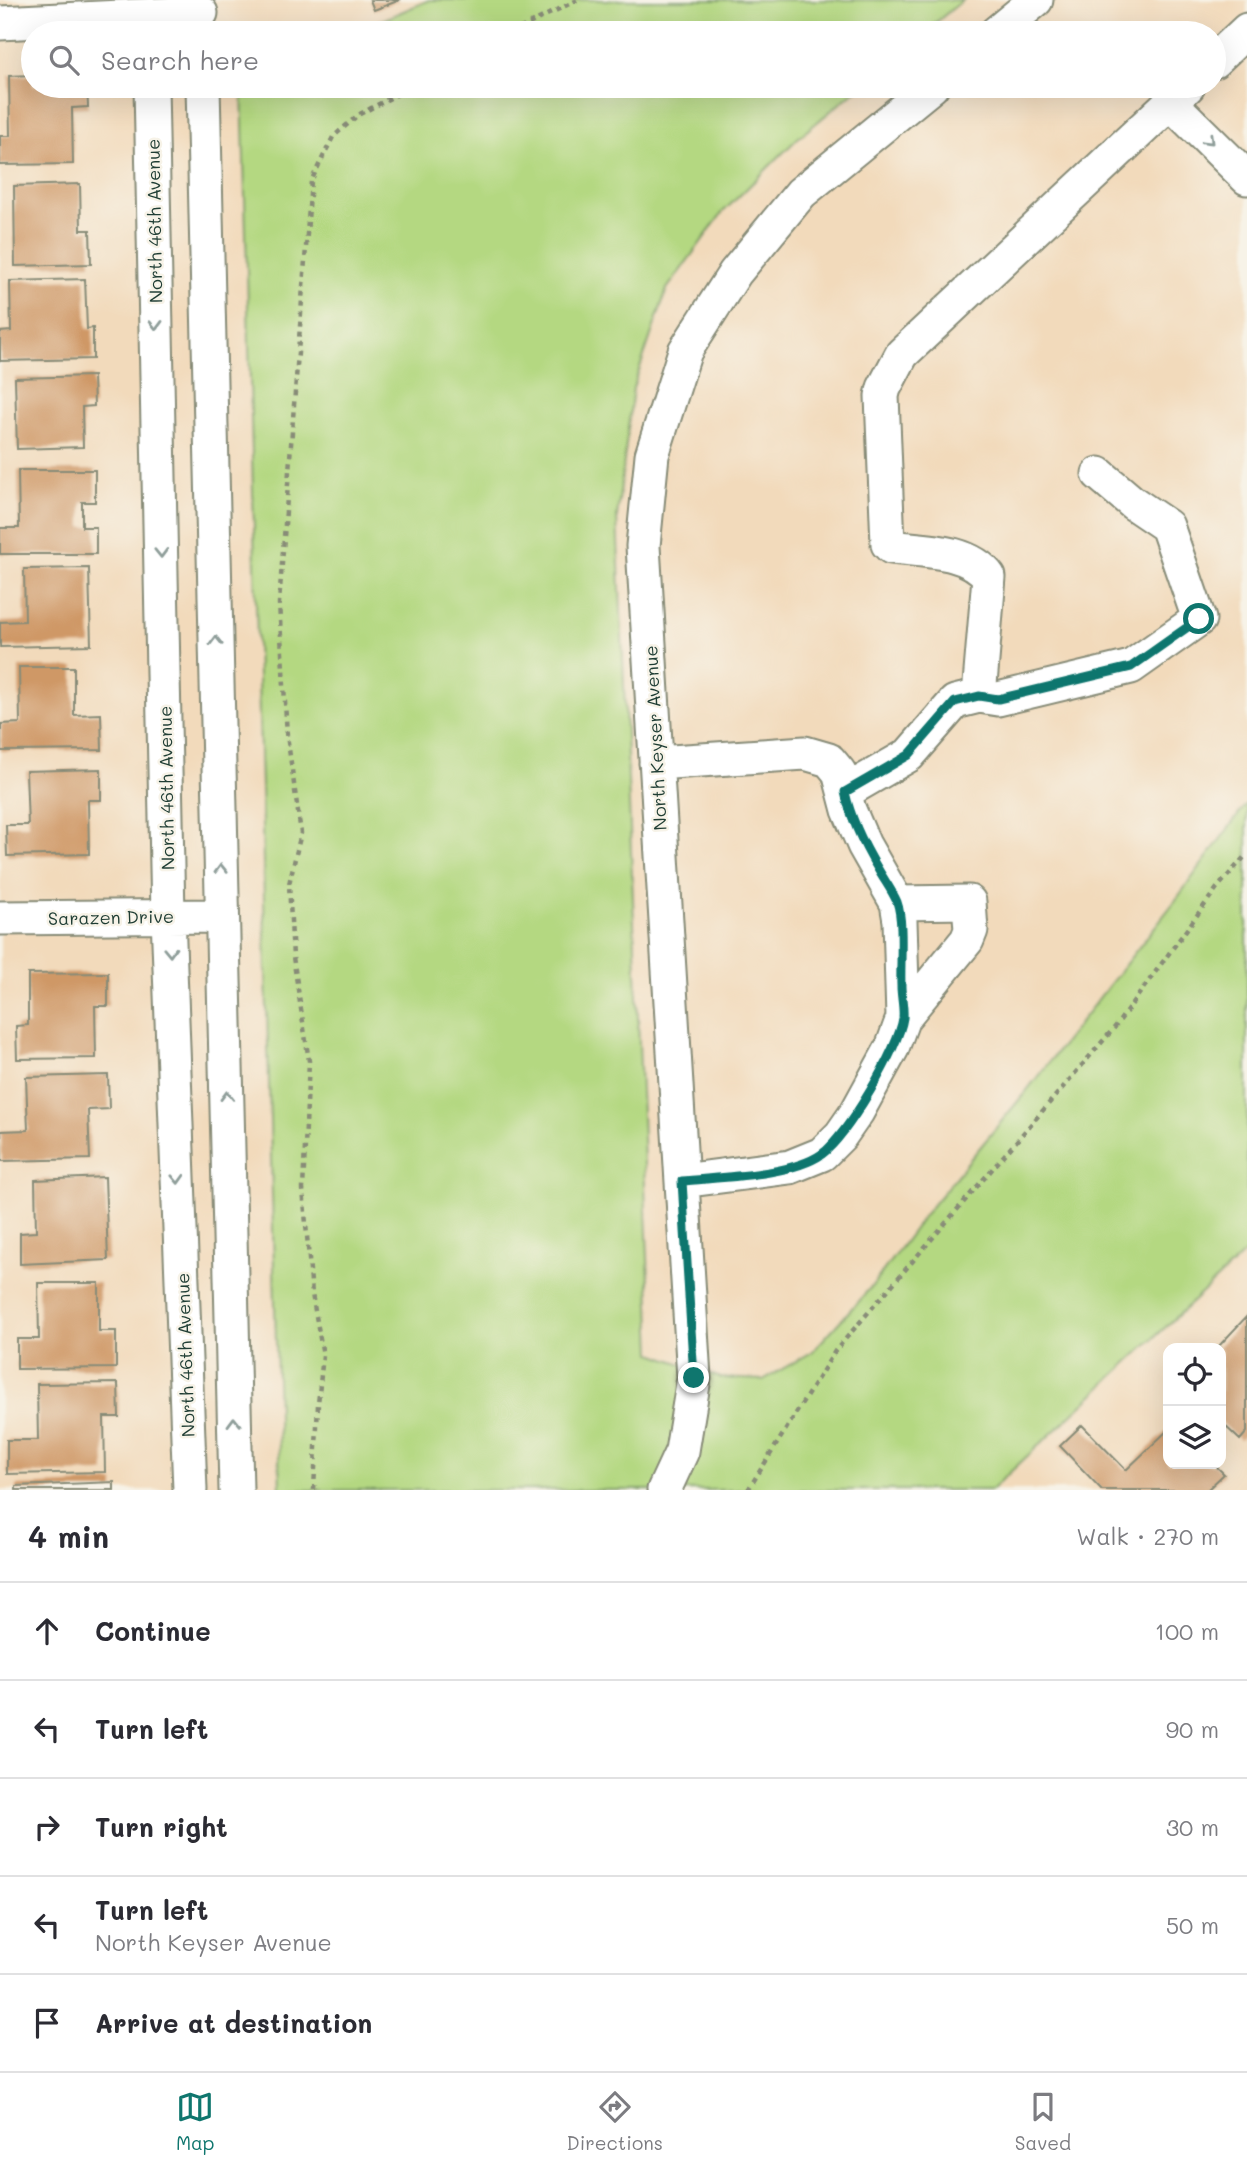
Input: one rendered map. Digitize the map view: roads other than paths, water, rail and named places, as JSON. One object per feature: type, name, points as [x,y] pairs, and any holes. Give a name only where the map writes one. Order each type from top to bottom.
[{"type":"street","points":[[1011,21],[1036,0]]},
{"type":"street","points":[[43,21],[201,15]]},
{"type":"street","points":[[0,23],[21,22]]},
{"type":"street","points":[[1226,50],[1247,30]]},
{"type":"street","name":"North 46th Avenue","points":[[151,98],[169,916],[190,1490]]},
{"type":"street","points":[[203,98],[236,1490]]},
{"type":"street","name":"North Keyser Avenue","points":[[664,1490],[682,1451],[694,1378],[643,546],[652,455],[685,351],[735,274],[802,193],[917,98]]},
{"type":"street","points":[[979,696],[989,577],[982,568],[956,555],[891,547],[888,544],[882,396],[884,388],[902,354],[1175,98]]},
{"type":"street","points":[[1182,98],[1247,178]]},
{"type":"street","points":[[845,792],[909,755],[955,702],[979,696],[998,699],[1131,667],[1199,619],[1167,526],[1133,503],[1099,474]]},
{"type":"street","points":[[656,763],[805,753],[829,760],[839,772],[849,810],[864,845],[897,903],[903,1018]]},
{"type":"street","points":[[682,1181],[775,1170],[799,1164],[822,1154],[841,1135],[858,1112],[892,1048],[903,1018],[967,940],[971,921],[969,902],[897,903]]},
{"type":"street","name":"Sarazen Drive","points":[[0,918],[222,916]]}]
